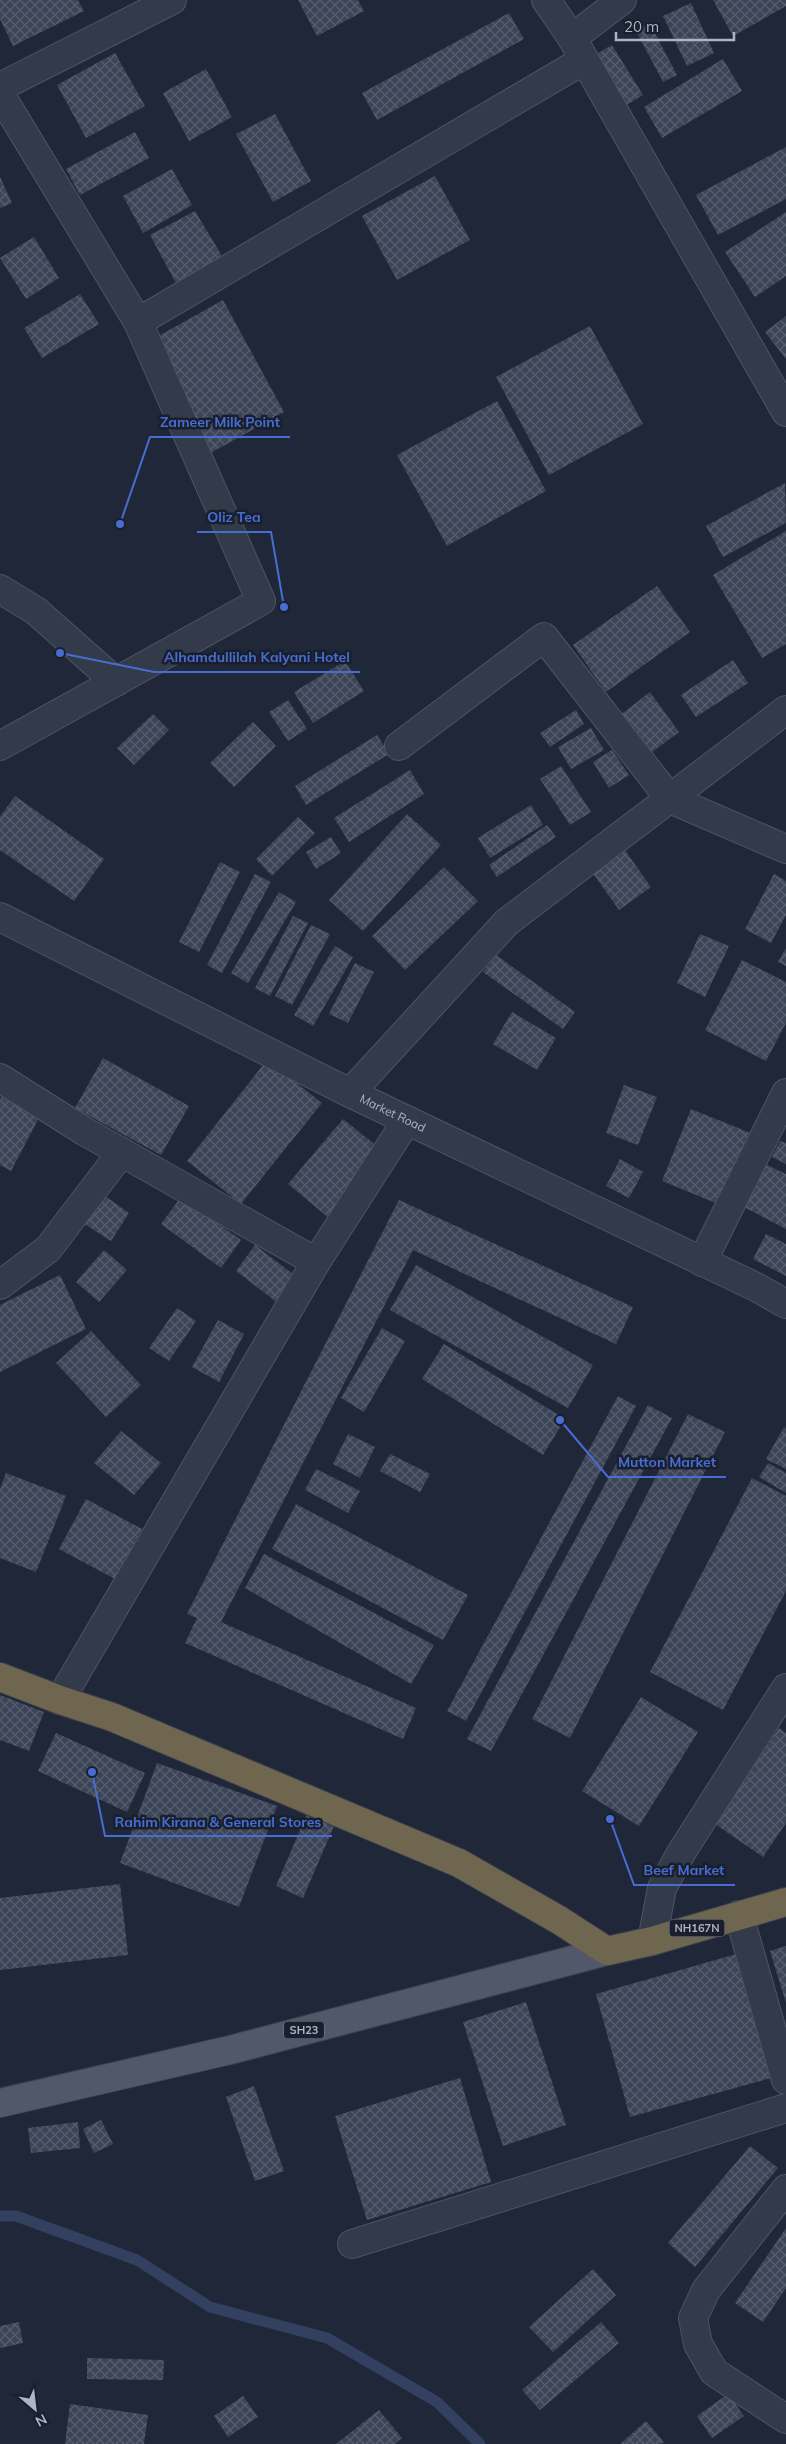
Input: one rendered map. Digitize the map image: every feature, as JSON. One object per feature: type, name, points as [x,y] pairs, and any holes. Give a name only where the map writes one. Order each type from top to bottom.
[{"type":"highway","points":[[0,1677],[112,1717],[459,1863],[559,1920],[607,1951]]},
{"type":"highway","name":"NH167N","points":[[607,1951],[652,1941],[786,1902]]},
{"type":"main road","name":"SH23","points":[[0,2103],[230,2050],[607,1951]]},
{"type":"street","points":[[0,87],[172,0]]},
{"type":"street","points":[[546,0],[578,49],[786,412]]},
{"type":"street","points":[[138,322],[578,49],[622,0]]},
{"type":"street","points":[[0,94],[138,322],[261,601],[0,746]]},
{"type":"street","points":[[0,589],[36,611],[116,682]]},
{"type":"street","points":[[399,746],[544,637],[670,799],[786,849]]},
{"type":"street","points":[[350,1093],[507,922],[786,710]]},
{"type":"street","name":"Market Road","points":[[0,917],[350,1093],[786,1304]]},
{"type":"street","points":[[0,1078],[122,1152],[316,1262]]},
{"type":"street","points":[[702,1262],[786,1093]]},
{"type":"street","points":[[60,1700],[316,1262],[407,1120]]},
{"type":"street","points":[[0,1284],[48,1249],[122,1152]]},
{"type":"street","points":[[652,1941],[662,1888],[681,1853],[786,1688]]},
{"type":"street","points":[[739,1915],[786,2080]]},
{"type":"street","points":[[352,2244],[786,2108]]},
{"type":"street","points":[[786,2189],[706,2290],[693,2318],[698,2344],[714,2372],[786,2419]]},
{"type":"building","points":[[0,0],[78,0],[84,11],[13,46],[0,19]]},
{"type":"building","points":[[298,0],[358,0],[364,11],[317,36]]},
{"type":"building","points":[[713,0],[786,0],[786,6],[733,36]]},
{"type":"building","points":[[691,3],[714,53],[687,66],[663,16]]},
{"type":"building","points":[[509,13],[524,39],[377,120],[362,93]]},
{"type":"building","points":[[650,24],[677,75],[663,82],[636,31]]},
{"type":"building","points":[[612,45],[643,95],[622,108],[591,57]]},
{"type":"building","points":[[115,53],[145,106],[86,138],[57,85]]},
{"type":"building","points":[[723,59],[742,91],[662,138],[644,107]]},
{"type":"building","points":[[206,69],[232,117],[189,141],[163,93]]},
{"type":"building","points":[[275,114],[311,181],[273,202],[236,134]]},
{"type":"building","points":[[135,132],[149,158],[80,195],[66,169]]},
{"type":"building","points":[[786,147],[786,199],[718,235],[696,195]]},
{"type":"building","points":[[172,169],[192,205],[143,233],[123,196]]},
{"type":"building","points":[[435,176],[470,240],[397,280],[362,216]]},
{"type":"building","points":[[0,177],[12,203],[0,208]]},
{"type":"building","points":[[195,211],[225,261],[178,287],[150,235]]},
{"type":"building","points":[[786,212],[786,276],[755,297],[725,252]]},
{"type":"building","points":[[34,237],[59,278],[26,299],[0,258]]},
{"type":"building","points":[[80,294],[99,324],[42,358],[24,328]]},
{"type":"building","points":[[223,300],[284,412],[207,455],[146,343]]},
{"type":"building","points":[[786,316],[786,359],[765,332]]},
{"type":"building","points":[[590,326],[643,424],[549,475],[496,377]]},
{"type":"building","points":[[497,401],[546,491],[447,546],[397,455]]},
{"type":"building","points":[[785,483],[786,523],[723,557],[706,526]]},
{"type":"building","points":[[786,531],[786,644],[762,658],[713,575]]},
{"type":"building","points":[[657,586],[690,632],[606,692],[573,645]]},
{"type":"building","points":[[733,660],[748,683],[696,717],[681,695]]},
{"type":"building","points":[[345,661],[364,691],[313,723],[294,692]]},
{"type":"building","points":[[650,692],[679,732],[644,758],[615,719]]},
{"type":"building","points":[[288,700],[307,729],[288,741],[269,712]]},
{"type":"building","points":[[576,710],[584,724],[550,747],[540,733]]},
{"type":"building","points":[[153,714],[169,730],[134,765],[117,748]]},
{"type":"building","points":[[253,722],[276,746],[234,787],[210,763]]},
{"type":"building","points":[[591,728],[604,750],[571,769],[558,747]]},
{"type":"building","points":[[377,735],[389,754],[306,805],[295,786]]},
{"type":"building","points":[[612,750],[629,775],[609,788],[593,762]]},
{"type":"building","points":[[561,766],[591,812],[570,825],[540,779]]},
{"type":"building","points":[[410,770],[424,794],[349,842],[334,818]]},
{"type":"building","points":[[15,796],[104,859],[74,901],[0,850],[0,817]]},
{"type":"building","points":[[531,805],[543,825],[490,858],[478,838]]},
{"type":"building","points":[[407,814],[441,845],[363,931],[329,900]]},
{"type":"building","points":[[298,817],[315,833],[272,876],[256,859]]},
{"type":"building","points":[[547,825],[556,837],[497,877],[489,865]]},
{"type":"building","points":[[331,837],[341,853],[316,869],[306,852]]},
{"type":"building","points":[[624,849],[651,887],[619,910],[592,872]]},
{"type":"building","points":[[220,862],[240,872],[199,952],[179,942]]},
{"type":"building","points":[[444,867],[478,901],[405,970],[372,936]]},
{"type":"building","points":[[255,874],[271,882],[222,973],[207,965]]},
{"type":"building","points":[[774,874],[786,881],[786,915],[771,943],[745,929]]},
{"type":"building","points":[[279,892],[296,902],[248,983],[231,973]]},
{"type":"building","points":[[293,916],[308,923],[270,996],[255,988]]},
{"type":"building","points":[[311,925],[330,934],[292,1005],[275,996]]},
{"type":"building","points":[[700,934],[729,946],[705,997],[677,983]]},
{"type":"building","points":[[335,946],[353,957],[313,1026],[294,1015]]},
{"type":"building","points":[[786,948],[786,966],[778,962]]},
{"type":"building","points":[[496,955],[575,1012],[563,1029],[483,972]]},
{"type":"building","points":[[742,960],[786,982],[786,1023],[766,1061],[705,1030]]},
{"type":"building","points":[[355,963],[374,972],[348,1023],[329,1014]]},
{"type":"building","points":[[512,1012],[556,1038],[537,1070],[493,1044]]},
{"type":"building","points":[[103,1058],[189,1106],[161,1155],[75,1108]]},
{"type":"building","points":[[267,1060],[322,1103],[241,1204],[187,1161]]},
{"type":"building","points":[[624,1085],[657,1097],[638,1145],[606,1133]]},
{"type":"building","points":[[3,1094],[41,1114],[11,1171],[0,1165],[0,1100]]},
{"type":"building","points":[[691,1109],[753,1134],[723,1206],[662,1181]]},
{"type":"building","points":[[343,1119],[384,1152],[329,1218],[288,1184]]},
{"type":"building","points":[[780,1141],[786,1143],[786,1164],[772,1157]]},
{"type":"building","points":[[620,1159],[643,1172],[629,1198],[606,1186]]},
{"type":"building","points":[[759,1161],[786,1174],[786,1229],[738,1204]]},
{"type":"building","points":[[102,1194],[129,1213],[111,1241],[83,1223]]},
{"type":"building","points":[[181,1197],[241,1240],[221,1268],[161,1224]]},
{"type":"building","points":[[399,1200],[633,1307],[616,1344],[413,1250],[221,1622],[416,1708],[403,1739],[185,1643],[197,1618],[187,1614]]},
{"type":"building","points":[[766,1234],[786,1244],[786,1276],[753,1259]]},
{"type":"building","points":[[255,1245],[298,1278],[279,1304],[236,1271]]},
{"type":"building","points":[[104,1250],[127,1270],[99,1302],[76,1282]]},
{"type":"building","points":[[416,1265],[593,1365],[568,1408],[390,1310]]},
{"type":"building","points":[[60,1275],[86,1329],[0,1372],[0,1305]]},
{"type":"building","points":[[177,1308],[196,1321],[169,1361],[149,1348]]},
{"type":"building","points":[[218,1320],[244,1334],[219,1382],[192,1367]]},
{"type":"building","points":[[382,1328],[405,1341],[364,1412],[341,1398]]},
{"type":"building","points":[[91,1331],[141,1385],[106,1417],[56,1363]]},
{"type":"building","points":[[444,1344],[565,1419],[543,1455],[422,1379]]},
{"type":"building","points":[[618,1396],[636,1406],[466,1721],[447,1711]]},
{"type":"building","points":[[648,1405],[672,1418],[491,1751],[467,1739]]},
{"type":"building","points":[[688,1414],[725,1432],[570,1738],[532,1719]]},
{"type":"building","points":[[784,1427],[786,1429],[786,1469],[766,1459]]},
{"type":"building","points":[[121,1431],[161,1463],[134,1495],[94,1463]]},
{"type":"building","points":[[348,1434],[375,1447],[360,1478],[333,1464]]},
{"type":"building","points":[[390,1454],[430,1474],[420,1492],[380,1471]]},
{"type":"building","points":[[768,1463],[786,1473],[786,1493],[759,1477]]},
{"type":"building","points":[[316,1469],[360,1491],[348,1513],[305,1490]]},
{"type":"building","points":[[6,1473],[66,1496],[36,1572],[0,1558],[0,1489]]},
{"type":"building","points":[[752,1478],[786,1496],[786,1591],[723,1710],[650,1672]]},
{"type":"building","points":[[86,1499],[142,1529],[115,1579],[59,1549]]},
{"type":"building","points":[[296,1504],[468,1595],[443,1640],[272,1549]]},
{"type":"building","points":[[264,1554],[434,1645],[411,1684],[245,1588]]},
{"type":"building","points":[[0,1695],[44,1712],[29,1751],[0,1740]]},
{"type":"building","points":[[641,1697],[698,1732],[639,1826],[582,1791]]},
{"type":"building","points":[[779,1728],[786,1733],[786,1823],[763,1857],[715,1824]]},
{"type":"building","points":[[56,1733],[145,1773],[127,1812],[38,1771]]},
{"type":"building","points":[[157,1763],[277,1806],[239,1907],[120,1863]]},
{"type":"building","points":[[307,1814],[334,1826],[303,1898],[276,1886]]},
{"type":"building","points":[[120,1884],[128,1955],[0,1970],[0,1898]]},
{"type":"building","points":[[786,1946],[786,2003],[770,1951]]},
{"type":"building","points":[[740,1953],[775,2077],[630,2117],[596,1994]]},
{"type":"building","points":[[526,2002],[566,2125],[503,2146],[463,2022]]},
{"type":"building","points":[[460,2078],[491,2182],[367,2220],[335,2116]]},
{"type":"building","points":[[254,2086],[284,2171],[255,2181],[226,2097]]},
{"type":"building","points":[[101,2120],[113,2144],[94,2153],[83,2129]]},
{"type":"building","points":[[78,2122],[80,2148],[31,2153],[28,2128]]},
{"type":"building","points":[[750,2146],[778,2168],[695,2267],[668,2243]]},
{"type":"building","points":[[786,2228],[786,2288],[763,2322],[735,2303]]},
{"type":"building","points":[[593,2269],[616,2295],[553,2352],[529,2327]]},
{"type":"building","points":[[19,2322],[23,2343],[0,2348],[0,2326]]},
{"type":"building","points":[[601,2322],[619,2343],[540,2410],[522,2390]]},
{"type":"building","points":[[87,2358],[164,2360],[163,2380],[87,2379]]},
{"type":"building","points":[[728,2394],[744,2416],[712,2438],[697,2416]]},
{"type":"building","points":[[243,2396],[258,2417],[228,2437],[214,2416]]},
{"type":"building","points":[[70,2404],[148,2415],[144,2444],[65,2444]]},
{"type":"building","points":[[379,2410],[402,2438],[395,2444],[336,2444]]},
{"type":"building","points":[[646,2421],[664,2442],[661,2444],[620,2444]]},
{"type":"waterway","points":[[0,2216],[16,2216],[137,2260],[210,2307],[327,2338],[437,2402],[480,2444]]},
{"type":"place","name":"Zameer Milk Point","points":[[120,524]]},
{"type":"place","name":"Oliz Tea","points":[[284,607]]},
{"type":"place","name":"Alhamdullilah Kalyani Hotel","points":[[60,653]]},
{"type":"place","name":"Mutton Market","points":[[560,1420]]},
{"type":"place","name":"Rahim Kirana & General Stores","points":[[92,1772]]},
{"type":"place","name":"Beef Market","points":[[610,1819]]}]
